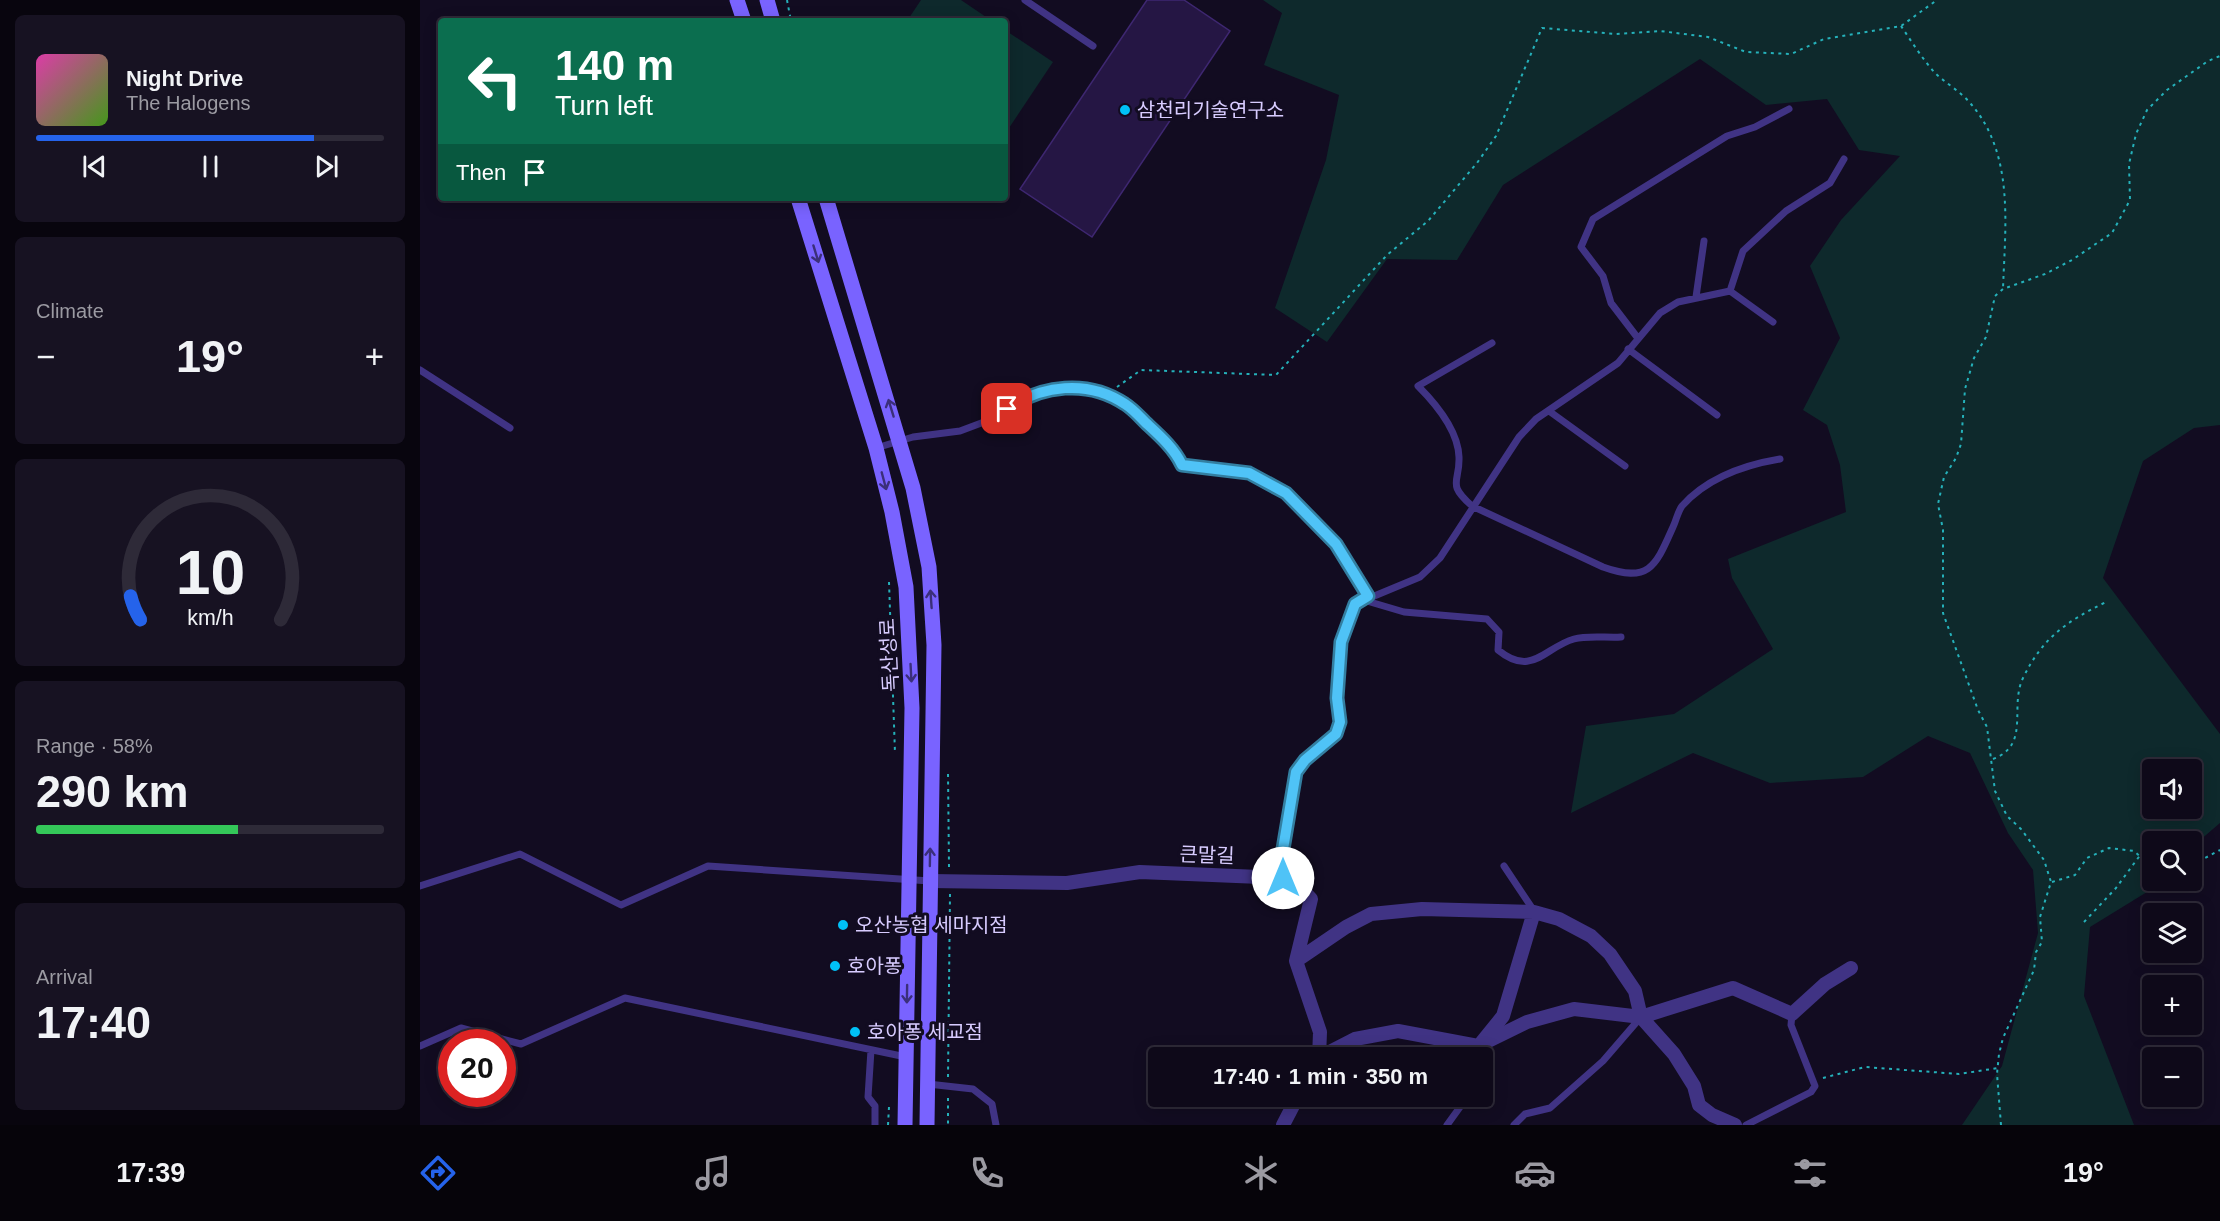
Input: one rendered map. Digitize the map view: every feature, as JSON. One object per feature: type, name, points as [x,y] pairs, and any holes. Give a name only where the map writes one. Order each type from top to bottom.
[{"type":"street","points":[[737,0],[743,18]]},
{"type":"street","points":[[767,0],[772,18]]},
{"type":"street","name":"독산성로","points":[[799,201],[876,448],[892,512],[906,587],[912,708],[905,1125]]},
{"type":"street","points":[[827,201],[901,441],[913,488],[929,578],[934,645],[927,1125]]},
{"type":"street","name":"큰말길","points":[[930,881],[1067,883],[1140,872],[1283,878]]},
{"type":"street","points":[[1283,878],[1299,887],[1311,899],[1296,961],[1320,1032],[1319,1047]]},
{"type":"street","points":[[1296,961],[1346,927],[1371,914],[1422,909],[1534,912],[1559,919],[1591,936],[1610,954],[1635,991],[1641,1017],[1674,1054],[1694,1086],[1699,1106],[1712,1115],[1735,1125]]},
{"type":"street","points":[[1481,1047],[1503,1016],[1534,912]]},
{"type":"street","points":[[1485,1047],[1527,1022],[1574,1009],[1641,1017],[1733,988],[1792,1014],[1825,984],[1851,968]]},
{"type":"street","points":[[1339,1047],[1355,1039],[1398,1031],[1458,1047]]},
{"type":"street","points":[[1283,1125],[1292,1107]]},
{"type":"lane","points":[[1025,0],[1093,46]]},
{"type":"lane","points":[[1637,337],[1611,303],[1603,276],[1581,247],[1593,219],[1727,136],[1755,127],[1789,109]]},
{"type":"lane","points":[[1730,291],[1743,251],[1786,210],[1830,183],[1844,159]]},
{"type":"lane","points":[[1696,297],[1704,241]]},
{"type":"lane","points":[[1283,878],[1281,861],[1296,772],[1305,760],[1336,734],[1340,722],[1337,698],[1341,642],[1355,604],[1360,599],[1420,577],[1440,558],[1518,437],[1536,419],[1609,370],[1660,313],[1678,302],[1730,291],[1773,322]]},
{"type":"lane","points":[[1492,343],[1418,386],[1435,403],[1451,429],[1459,457],[1455,479],[1460,496],[1472,506],[1620,573],[1648,571],[1656,563],[1681,507],[1715,480],[1744,465],[1780,459]]},
{"type":"lane","points":[[1628,349],[1717,415]]},
{"type":"lane","points":[[420,370],[510,428]]},
{"type":"lane","points":[[876,448],[960,430],[984,422],[1025,396],[1051,389],[1078,388],[1107,394],[1126,404],[1158,434],[1177,454],[1182,465],[1249,473],[1286,493],[1336,544],[1368,596]]},
{"type":"lane","points":[[1549,411],[1625,466]]},
{"type":"lane","points":[[1360,599],[1404,612],[1487,619],[1499,632],[1498,650],[1507,658],[1516,660],[1531,661],[1574,639],[1621,637]]},
{"type":"lane","points":[[420,886],[520,854],[621,905],[708,866],[930,881]]},
{"type":"lane","points":[[1504,866],[1534,912]]},
{"type":"lane","points":[[420,1046],[461,1029],[522,1044],[625,998],[906,1057]]},
{"type":"lane","points":[[1746,1125],[1810,1092],[1815,1086],[1791,1025],[1792,1014]]},
{"type":"lane","points":[[1514,1125],[1525,1114],[1550,1108],[1603,1061],[1641,1017]]},
{"type":"lane","points":[[871,1050],[868,1097],[875,1106],[875,1125]]},
{"type":"lane","points":[[927,1083],[973,1089],[992,1104],[996,1125]]},
{"type":"lane","points":[[1447,1125],[1460,1107]]},
{"type":"path","points":[[787,0],[790,18]]},
{"type":"path","points":[[1107,394],[1141,370],[1276,375],[1387,255],[1428,221],[1477,163],[1500,127],[1542,28],[1616,34],[1660,31],[1708,37],[1746,52],[1791,54],[1824,39],[1901,26],[1937,0]]},
{"type":"path","points":[[1901,26],[1936,74],[1971,104],[1993,137],[2001,167],[2006,210],[2003,290]]},
{"type":"path","points":[[2001,1125],[1998,1068],[2004,1038],[2034,970],[2036,952],[2042,942],[2039,928],[2040,917],[2051,882],[2044,860],[2001,805],[1995,791],[1993,759],[1987,727],[1978,710],[1943,613],[1943,530],[1938,504],[1944,477],[1956,458],[1961,444],[1965,389],[1974,358],[1986,337],[1992,302],[2003,290],[2045,274],[2073,260],[2112,233],[2130,200],[2129,165],[2136,134],[2147,110],[2167,90],[2220,56]]},
{"type":"path","points":[[888,578],[895,755]]},
{"type":"path","points":[[1993,759],[2013,744],[2017,734],[2020,684],[2043,644],[2061,627],[2106,602]]},
{"type":"path","points":[[2051,882],[2075,875],[2087,858],[2098,851],[2118,848],[2140,854],[2116,888],[2085,922]]},
{"type":"path","points":[[2202,860],[2220,850]]},
{"type":"path","points":[[1812,1078],[1824,1078],[1865,1067],[1959,1074],[1998,1068]]},
{"type":"path","points":[[888,1125],[890,1103]]},
{"type":"green space","points":[[921,0],[961,0],[988,18],[909,18]]},
{"type":"green space","points":[[1263,0],[2220,0],[2220,425],[2194,428],[2143,461],[2103,578],[2220,734],[2220,823],[2202,838],[2202,831],[2142,831],[2142,891],[2148,891],[2090,927],[2084,996],[2134,1125],[1962,1125],[2002,1066],[2038,933],[2033,870],[2008,833],[1970,753],[1928,736],[1863,777],[1770,783],[1693,753],[1571,813],[1586,726],[1674,714],[1773,649],[1732,578],[1728,559],[1846,512],[1840,465],[1827,425],[1803,410],[1840,338],[1810,266],[1841,220],[1900,156],[1859,150],[1827,99],[1766,105],[1700,59],[1503,185],[1457,260],[1387,259],[1327,342],[1275,308],[1326,160],[1339,95],[1264,65],[1282,13]]},
{"type":"green space","points":[[1008,32],[1053,62],[1008,130]]},
{"type":"building","name":"삼천리기술연구소","points":[[1147,0],[1184,0],[1230,31],[1092,237],[1020,189]]},
{"type":"place","name":"삼천리기술연구소","points":[[1125,110]]},
{"type":"place","name":"오산농협 세마지점","points":[[843,925]]},
{"type":"place","name":"호아퐁","points":[[835,966]]},
{"type":"place","name":"호아퐁 세교점","points":[[855,1032]]},
{"type":"route","points":[[1007,409],[1025,396],[1051,389],[1078,388],[1104,392],[1126,404],[1177,454],[1182,465],[1249,473],[1286,493],[1336,544],[1352,574],[1368,596],[1355,604],[1341,642],[1337,698],[1340,722],[1336,734],[1305,760],[1296,772],[1281,861],[1283,878]]}]
